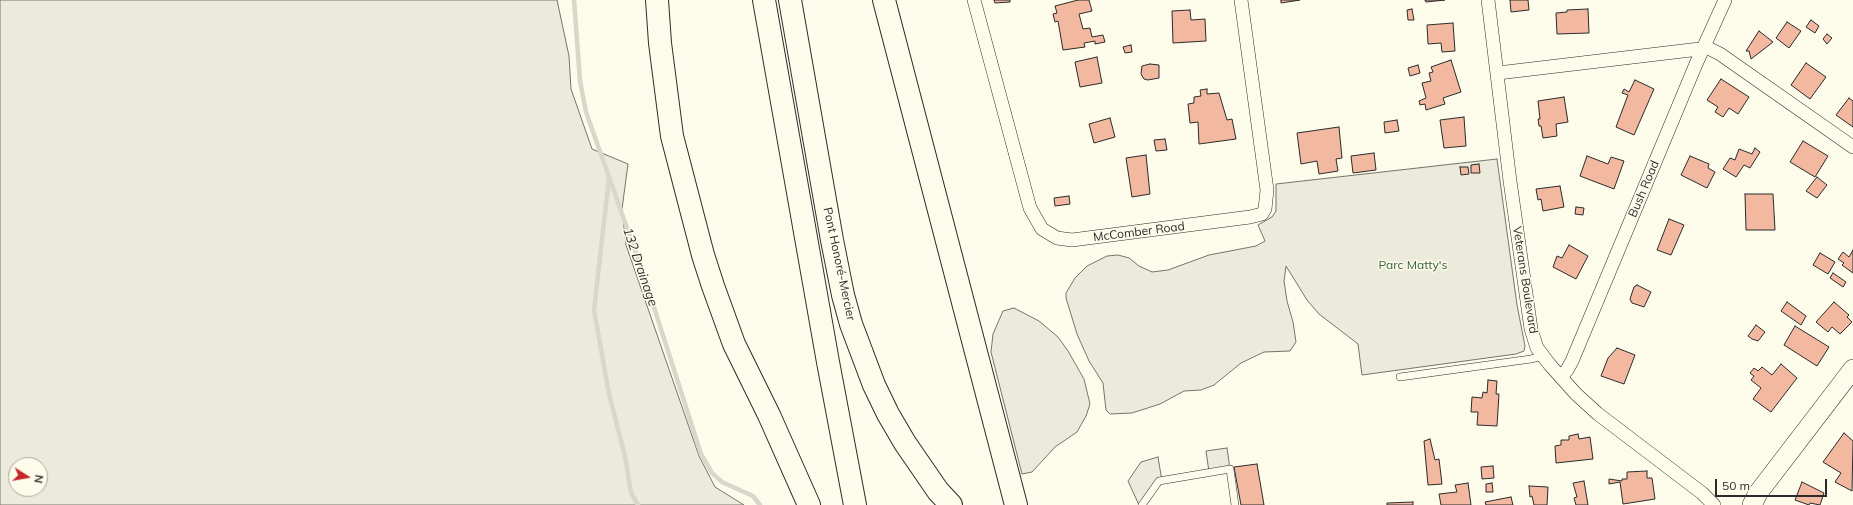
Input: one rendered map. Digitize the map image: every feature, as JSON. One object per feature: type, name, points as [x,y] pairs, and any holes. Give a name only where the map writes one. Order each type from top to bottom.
[{"type":"highway","points":[[657,0],[660,43],[672,136],[709,274],[734,344],[769,415],[809,505]]},
{"type":"highway","points":[[764,0],[816,298],[855,505]]},
{"type":"highway","name":"Pont Honoré-Mercier","points":[[790,0],[843,295],[863,357],[888,414],[910,450],[938,491],[950,505]]},
{"type":"highway","points":[[884,0],[1016,505]]},
{"type":"street","name":"McComber Road","points":[[974,0],[1030,208],[1042,229],[1057,238],[1072,240],[1250,217],[1262,214],[1265,209],[1267,190],[1241,0]]},
{"type":"street","name":"Veterans Boulevard","points":[[1488,0],[1510,181],[1531,329],[1537,348],[1576,394],[1598,414],[1702,493],[1714,505]]},
{"type":"street","name":"Bush Road","points":[[1562,377],[1572,361],[1725,0]]},
{"type":"street","points":[[1498,73],[1704,48],[1720,54],[1853,147]]},
{"type":"street","points":[[1752,505],[1758,493],[1853,369]]},
{"type":"lane","points":[[1400,377],[1543,356]]},
{"type":"lane","points":[[1142,505],[1159,481],[1230,469],[1235,505]]},
{"type":"green space","points":[[0,0],[557,0],[569,56],[571,89],[592,149],[628,164],[622,209],[626,245],[699,456],[715,487],[744,505],[0,505]]},
{"type":"green space","name":"Parc Matty's","points":[[1497,159],[1517,305],[1525,346],[1524,351],[1516,354],[1362,375],[1358,344],[1319,314],[1307,300],[1286,266],[1284,281],[1296,342],[1290,351],[1264,352],[1241,363],[1214,385],[1201,390],[1184,391],[1160,404],[1132,413],[1110,414],[1106,410],[1103,383],[1089,361],[1077,334],[1066,298],[1066,293],[1075,278],[1087,266],[1107,256],[1118,255],[1129,258],[1139,266],[1152,272],[1168,270],[1209,255],[1256,246],[1265,241],[1258,225],[1272,217],[1276,211],[1276,184]]},
{"type":"green space","points":[[1014,308],[1039,321],[1058,337],[1084,379],[1090,404],[1086,416],[1077,432],[1055,447],[1032,472],[1022,474],[991,352],[993,334],[1003,311]]},
{"type":"shaded area","points":[[1227,448],[1230,469],[1209,472],[1206,451]]},
{"type":"shaded area","points":[[1158,457],[1162,481],[1139,505],[1128,481],[1141,462]]},
{"type":"building","points":[[994,0],[1010,0],[1010,2],[995,3]]},
{"type":"building","points":[[1078,0],[1089,0],[1092,11],[1079,14],[1083,29],[1090,28],[1092,37],[1103,35],[1105,42],[1095,44],[1095,41],[1084,43],[1085,47],[1063,50],[1058,21],[1055,22],[1053,14],[1057,13],[1055,6]]},
{"type":"building","points":[[1281,0],[1300,0],[1281,3]]},
{"type":"building","points":[[1425,0],[1445,0],[1426,2]]},
{"type":"building","points":[[1510,0],[1528,0],[1529,10],[1511,12]]},
{"type":"building","points":[[1412,9],[1414,20],[1408,20],[1407,10]]},
{"type":"building","points":[[1588,9],[1589,33],[1557,34],[1556,13],[1567,12],[1567,10]]},
{"type":"building","points":[[1190,10],[1191,20],[1205,19],[1206,41],[1173,43],[1172,11]]},
{"type":"building","points":[[1811,20],[1819,26],[1815,33],[1806,27]]},
{"type":"building","points":[[1787,22],[1801,31],[1789,48],[1776,38]]},
{"type":"building","points":[[1453,23],[1455,51],[1442,52],[1441,43],[1428,44],[1427,25]]},
{"type":"building","points":[[1759,31],[1773,42],[1751,59],[1749,51],[1746,51]]},
{"type":"building","points":[[1827,34],[1832,38],[1827,44],[1823,39]]},
{"type":"building","points":[[1131,45],[1132,52],[1125,53],[1123,47]]},
{"type":"building","points":[[1097,57],[1102,83],[1080,87],[1075,62]]},
{"type":"building","points":[[1451,60],[1461,92],[1443,98],[1445,104],[1426,110],[1425,104],[1420,105],[1419,101],[1426,98],[1422,83],[1431,81],[1429,73],[1433,72],[1431,67]]},
{"type":"building","points":[[1806,63],[1826,77],[1810,99],[1791,85]]},
{"type":"building","points":[[1150,64],[1159,65],[1159,78],[1148,80],[1144,79],[1141,74],[1142,66]]},
{"type":"building","points":[[1418,65],[1420,73],[1410,76],[1408,68]]},
{"type":"building","points":[[1721,79],[1749,97],[1738,114],[1729,108],[1723,117],[1715,112],[1718,107],[1707,100]]},
{"type":"building","points":[[1635,80],[1654,89],[1634,135],[1616,127],[1628,95],[1622,93],[1624,89],[1629,92]]},
{"type":"building","points":[[1207,89],[1207,94],[1219,93],[1227,120],[1232,119],[1236,139],[1199,144],[1198,122],[1190,123],[1188,104],[1194,103],[1194,97],[1201,96],[1200,90]]},
{"type":"building","points":[[1564,97],[1568,122],[1556,124],[1557,136],[1543,138],[1538,119],[1540,119],[1538,101]]},
{"type":"building","points":[[1849,98],[1853,101],[1853,127],[1836,115]]},
{"type":"building","points":[[1464,117],[1466,146],[1444,148],[1440,120]]},
{"type":"building","points":[[1110,118],[1115,137],[1094,143],[1089,124]]},
{"type":"building","points":[[1397,120],[1399,131],[1385,133],[1384,122]]},
{"type":"building","points":[[1339,127],[1342,158],[1336,159],[1338,171],[1319,174],[1317,161],[1301,164],[1297,133]]},
{"type":"building","points":[[1165,139],[1167,150],[1156,151],[1154,140]]},
{"type":"building","points":[[1803,141],[1828,156],[1815,177],[1790,162]]},
{"type":"building","points":[[1755,148],[1760,152],[1750,168],[1744,165],[1736,177],[1723,169],[1730,158],[1735,160],[1739,149],[1752,154]]},
{"type":"building","points":[[1374,153],[1376,170],[1353,173],[1351,156]]},
{"type":"building","points":[[1146,155],[1150,194],[1132,197],[1126,158]]},
{"type":"building","points":[[1587,156],[1608,164],[1611,157],[1624,161],[1614,189],[1580,176]]},
{"type":"building","points":[[1690,156],[1709,164],[1708,168],[1715,172],[1707,188],[1681,175]]},
{"type":"building","points":[[1479,164],[1480,173],[1471,173],[1471,165]]},
{"type":"building","points":[[1460,167],[1468,167],[1469,174],[1461,175]]},
{"type":"building","points":[[1817,177],[1827,185],[1817,198],[1806,191]]},
{"type":"building","points":[[1560,186],[1564,207],[1543,211],[1541,199],[1538,200],[1536,189]]},
{"type":"building","points":[[1745,194],[1773,194],[1775,230],[1746,230]]},
{"type":"building","points":[[1069,196],[1070,204],[1055,206],[1054,198]]},
{"type":"building","points":[[1576,207],[1584,208],[1583,215],[1575,214]]},
{"type":"building","points":[[1669,219],[1684,225],[1671,255],[1657,250]]},
{"type":"building","points":[[1569,245],[1588,256],[1576,279],[1553,267],[1557,256],[1562,258]]},
{"type":"building","points":[[1853,250],[1853,273],[1842,265],[1844,263],[1838,259],[1843,252],[1849,257]]},
{"type":"building","points":[[1820,253],[1835,262],[1828,274],[1813,265]]},
{"type":"building","points":[[1833,273],[1846,282],[1843,287],[1830,278]]},
{"type":"building","points":[[1637,285],[1651,292],[1644,307],[1632,303],[1630,299],[1634,287]]},
{"type":"building","points":[[1787,302],[1806,316],[1801,325],[1781,311]]},
{"type":"building","points":[[1834,302],[1849,315],[1847,317],[1852,322],[1840,334],[1832,327],[1828,332],[1816,322]]},
{"type":"building","points":[[1756,325],[1765,332],[1758,341],[1748,336]]},
{"type":"building","points":[[1795,326],[1829,347],[1817,366],[1784,345]]},
{"type":"building","points":[[1617,348],[1635,355],[1624,384],[1601,376],[1608,358]]},
{"type":"building","points":[[1781,364],[1797,378],[1771,412],[1753,399],[1761,388],[1751,380],[1754,376],[1750,373],[1754,368],[1758,371],[1762,367],[1772,375]]},
{"type":"building","points":[[1488,380],[1497,381],[1496,394],[1499,394],[1497,426],[1477,425],[1478,412],[1471,412],[1472,397],[1482,398],[1483,392],[1487,393]]},
{"type":"building","points":[[1844,433],[1853,441],[1852,491],[1835,482],[1841,473],[1823,462]]},
{"type":"building","points":[[1578,434],[1579,439],[1590,437],[1593,459],[1556,463],[1555,446],[1561,445],[1561,440],[1569,440],[1569,436]]},
{"type":"building","points":[[1430,439],[1435,460],[1439,459],[1442,484],[1428,485],[1424,441]]},
{"type":"building","points":[[1257,464],[1264,505],[1241,505],[1234,467]]},
{"type":"building","points":[[1493,466],[1494,478],[1482,479],[1481,467]]},
{"type":"building","points":[[1647,471],[1647,478],[1652,478],[1655,499],[1623,504],[1620,482],[1609,484],[1609,479],[1622,481],[1622,479],[1627,479],[1627,472]]},
{"type":"building","points":[[1584,481],[1588,505],[1576,505],[1574,498],[1577,497],[1573,483]]},
{"type":"building","points":[[1802,482],[1824,493],[1820,505],[1810,503],[1809,505],[1795,500]]},
{"type":"building","points":[[1468,483],[1471,505],[1441,505],[1439,494],[1457,492],[1455,485]]},
{"type":"building","points":[[1492,483],[1493,492],[1486,492],[1486,484]]},
{"type":"building","points":[[1529,486],[1548,487],[1547,505],[1534,505],[1532,496],[1530,497]]},
{"type":"building","points":[[1511,497],[1513,505],[1486,505],[1485,502]]},
{"type":"building","points":[[1413,502],[1413,505],[1387,505],[1387,503]]},
{"type":"waterway","name":"132 Drainage","points":[[574,0],[580,81],[586,112],[643,273],[701,454],[712,473],[722,482],[753,496],[760,505]]},
{"type":"waterway","points":[[609,178],[594,310],[609,394],[625,456],[631,493],[638,505]]}]
